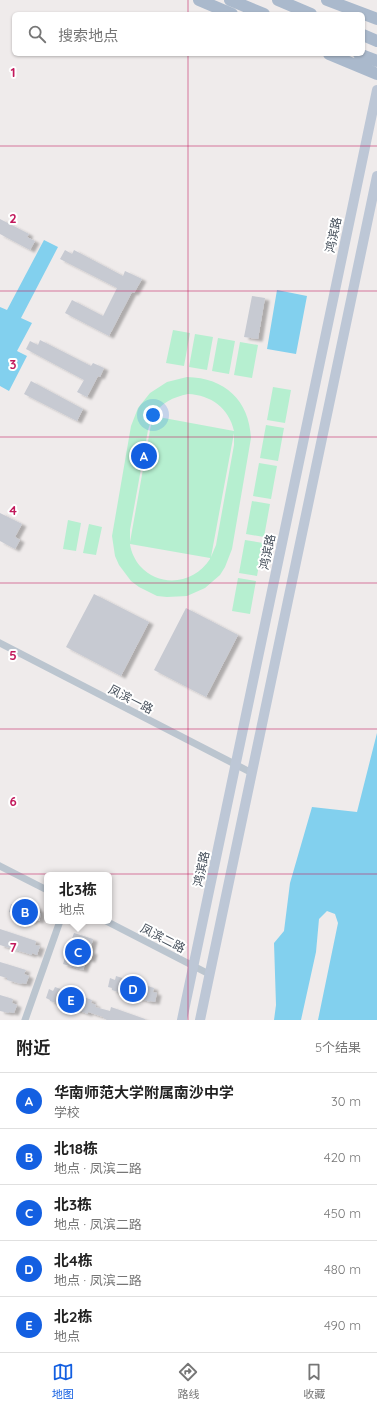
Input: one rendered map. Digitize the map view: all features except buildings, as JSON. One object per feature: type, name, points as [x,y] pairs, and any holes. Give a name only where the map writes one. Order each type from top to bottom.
[{"type":"main road","points":[[198,0],[227,12]]},
{"type":"main road","points":[[230,0],[259,12]]},
{"type":"main road","points":[[278,0],[306,12]]},
{"type":"main road","points":[[327,0],[358,12]]},
{"type":"main road","points":[[365,15],[377,19]]},
{"type":"main road","points":[[365,37],[377,41]]},
{"type":"main road","points":[[334,56],[377,74]]},
{"type":"main road","points":[[364,56],[377,61]]},
{"type":"street","name":"鸿滨路","points":[[182,1020],[377,90]]},
{"type":"street","points":[[200,1020],[377,176]]},
{"type":"street","name":"凤滨一路","points":[[0,643],[252,773]]},
{"type":"street","points":[[0,866],[44,888]]},
{"type":"street","points":[[25,1020],[59,924]]},
{"type":"street","name":"凤滨二路","points":[[112,924],[209,974]]},
{"type":"green space","points":[[173,330],[190,333],[184,366],[166,363]]},
{"type":"green space","points":[[195,334],[213,337],[207,370],[189,367]]},
{"type":"green space","points":[[218,338],[235,341],[229,374],[212,371]]},
{"type":"green space","points":[[240,342],[258,345],[252,378],[234,375]]},
{"type":"green space","points":[[187,377],[201,378],[223,387],[240,402],[246,413],[251,438],[232,549],[225,567],[220,575],[205,588],[187,596],[167,597],[157,596],[131,581],[119,565],[115,556],[112,536],[131,426],[138,408],[150,393],[167,382]],"holes":[[[188,394],[204,397],[218,404],[228,416],[234,431],[153,416],[164,404]],[[152,418],[130,542],[130,530],[148,430]],[[234,433],[234,445],[216,545],[211,557]],[[130,544],[210,559],[204,567],[187,578],[167,580],[158,578],[148,573],[140,566],[136,561]]]},
{"type":"green space","points":[[273,387],[291,390],[285,423],[267,420]]},
{"type":"green space","points":[[266,425],[284,428],[278,461],[260,458]]},
{"type":"green space","points":[[259,463],[277,466],[271,499],[253,496]]},
{"type":"green space","points":[[252,501],[270,504],[264,537],[246,534]]},
{"type":"green space","points":[[68,520],[81,523],[76,551],[63,549]]},
{"type":"green space","points":[[89,524],[102,527],[96,555],[83,553]]},
{"type":"green space","points":[[245,540],[263,543],[257,576],[239,573]]},
{"type":"green space","points":[[238,578],[256,581],[250,614],[232,611]]},
{"type":"water","points":[[44,240],[58,247],[21,318],[32,323],[17,351],[27,356],[9,391],[0,386],[0,307],[7,310]]},
{"type":"water","points":[[277,290],[307,296],[296,354],[267,349]]},
{"type":"water","points":[[377,733],[377,1020],[318,1020],[338,923],[335,914],[327,911],[319,919],[316,952],[301,1020],[274,1020],[276,1005],[274,943],[284,931],[290,883],[312,807],[357,812]]},
{"type":"place","name":"华南师范大学附属南沙中学","points":[[144,456]]},
{"type":"place","name":"北18栋","points":[[25,912]]},
{"type":"place","name":"北3栋","points":[[78,952]]},
{"type":"place","name":"北4栋","points":[[133,989]]},
{"type":"place","name":"北2栋","points":[[71,1000]]}]
